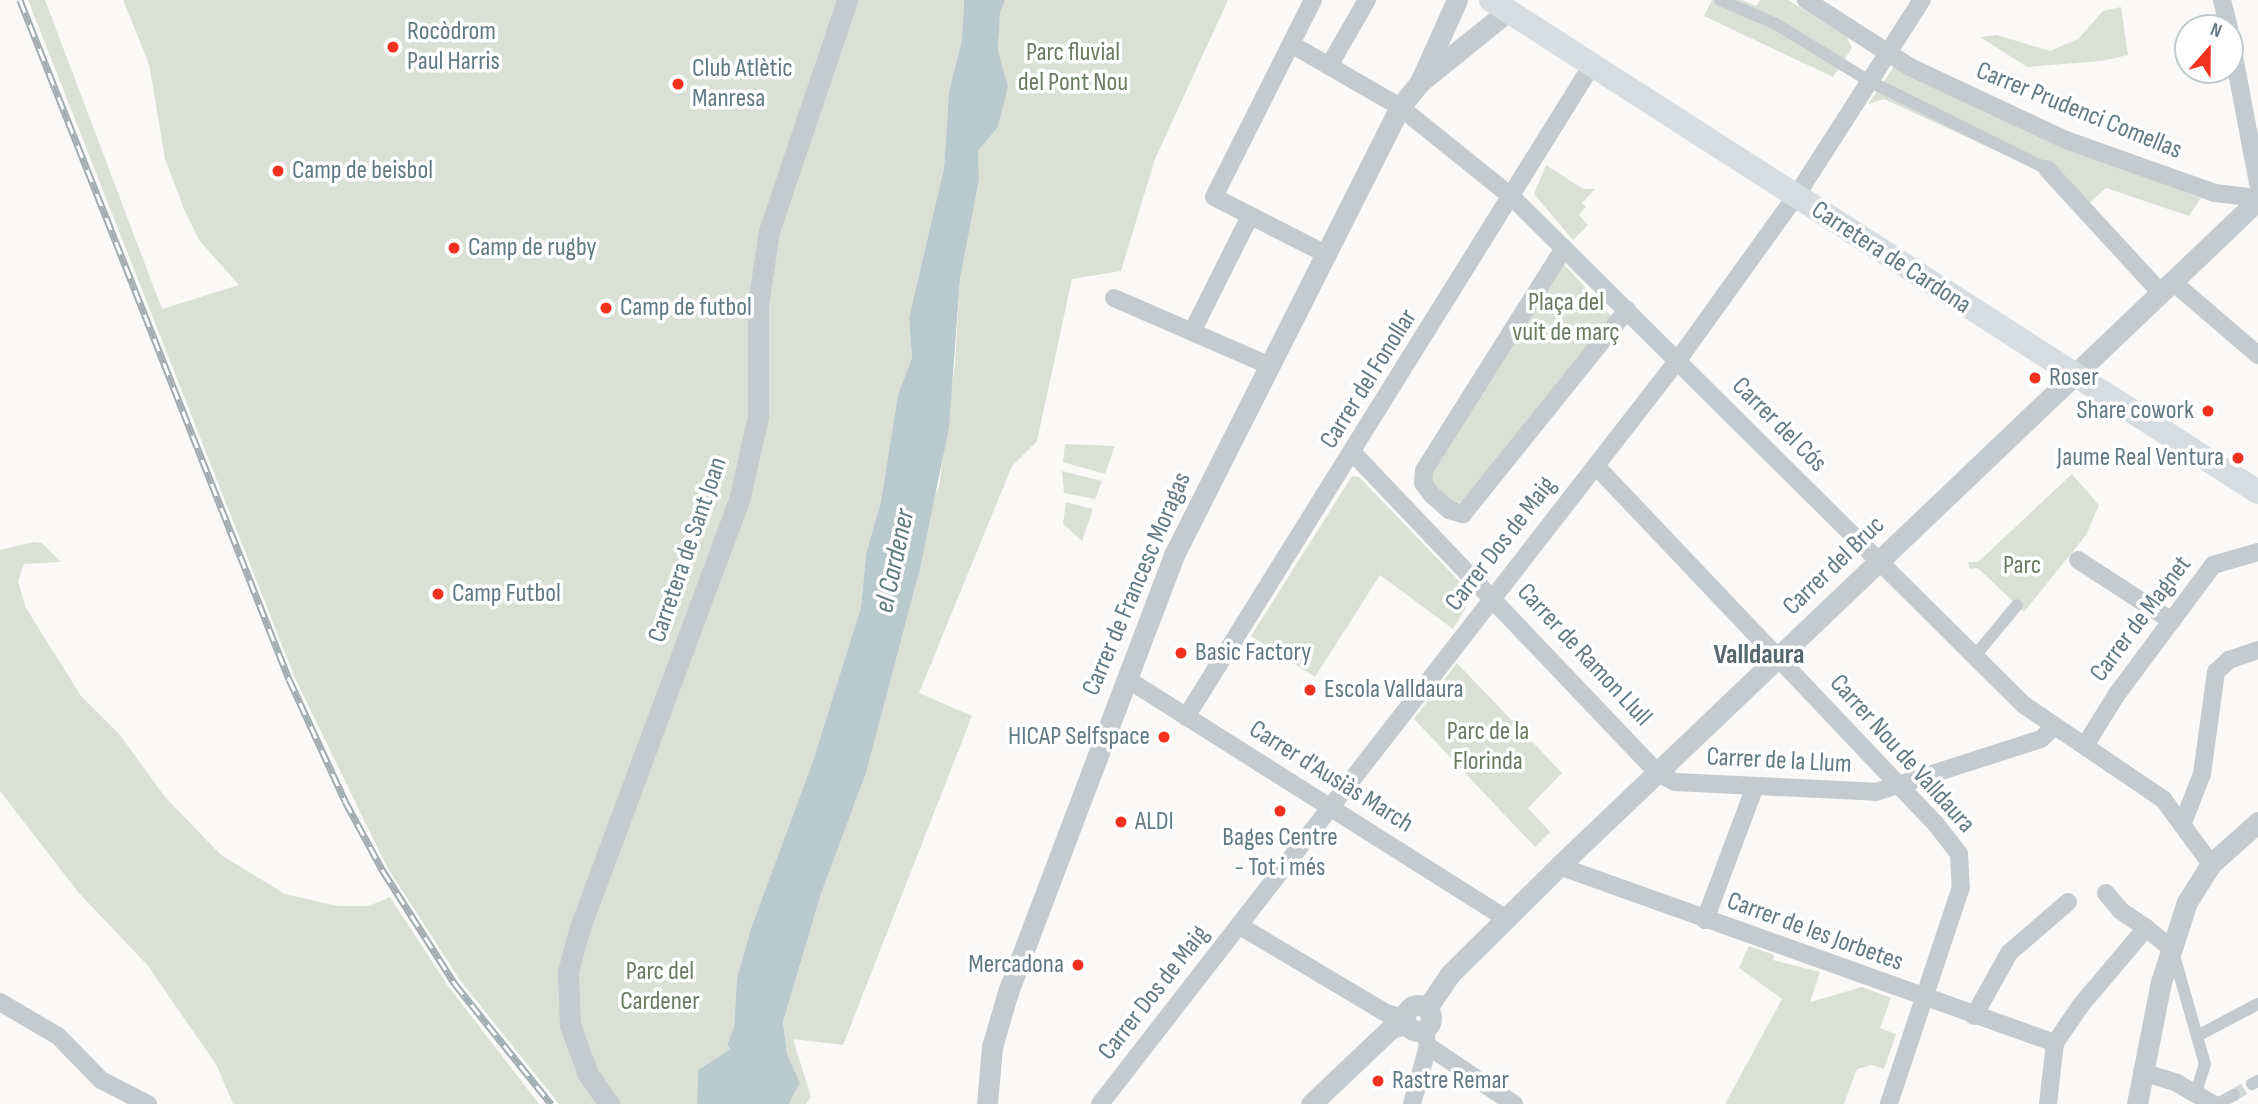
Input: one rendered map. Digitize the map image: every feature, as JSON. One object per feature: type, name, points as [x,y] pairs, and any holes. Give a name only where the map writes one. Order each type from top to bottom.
[{"type":"main road","name":"Carretera de Cardona","points":[[1510,8],[1592,65],[2258,492]]},
{"type":"street","name":"Carretera de Sant Joan","points":[[609,1104],[588,1074],[570,1025],[568,972],[579,930],[740,500],[758,417],[758,304],[769,230],[847,0]]},
{"type":"street","points":[[1313,0],[1214,197],[1326,254]]},
{"type":"street","points":[[1329,66],[1367,0]]},
{"type":"street","name":"Carrer de Francesc Moragas","points":[[1420,82],[1457,0]]},
{"type":"street","points":[[1720,0],[1776,24],[1869,81],[2047,169],[2168,288],[2258,355]]},
{"type":"street","name":"Carrer Prudenci Comellas","points":[[1806,0],[1886,53],[2066,140],[2216,193],[2258,199]]},
{"type":"street","name":"Carrer Dos de Maig","points":[[1100,1104],[1678,360],[1796,197],[1886,53],[1922,1]]},
{"type":"street","name":"Carrer de Francesc Moragas","points":[[987,1101],[992,1047],[1008,992],[1174,555],[1400,107],[1420,82],[1510,8]]},
{"type":"street","name":"Carrer del Cós","points":[[1291,44],[1400,107],[1511,197],[2024,705],[2086,744],[2163,799],[2211,863]]},
{"type":"street","name":"Carrer del Fonollar","points":[[1186,717],[1354,454],[1592,65]]},
{"type":"street","points":[[2239,84],[2258,183]]},
{"type":"street","name":"Carrer del Bruc","points":[[1416,1029],[1413,1006],[1427,1007],[1450,974],[1508,920],[1559,866],[2168,288],[2258,199]]},
{"type":"street","points":[[1192,332],[1250,216]]},
{"type":"street","points":[[1564,248],[1424,470],[1423,483],[1432,495],[1448,510],[1463,514],[1628,310]]},
{"type":"street","points":[[1114,298],[1268,365]]},
{"type":"street","name":"Carrer de Ramon Llull","points":[[1354,454],[1658,773]]},
{"type":"street","name":"Carrer Nou de Valldaura","points":[[1596,466],[1897,783],[1959,854],[1963,875],[1954,908],[1926,1001],[1889,1104]]},
{"type":"street","name":"Carrer de Magnet","points":[[2086,744],[2117,694],[2213,565],[2258,552]]},
{"type":"street","points":[[2078,560],[2172,621]]},
{"type":"street","points":[[1974,657],[2017,605]]},
{"type":"street","points":[[2182,825],[2202,774],[2216,672],[2229,660],[2258,650]]},
{"type":"street","name":"Carrer d'Ausiàs March","points":[[1127,679],[1508,920]]},
{"type":"street","name":"Carrer de la Llum","points":[[1658,773],[1675,782],[1876,792],[1897,783],[2034,741],[2055,726]]},
{"type":"street","points":[[1705,920],[1755,786]]},
{"type":"street","points":[[2137,1104],[2142,1072],[2172,949],[2187,902],[2211,863],[2253,832]]},
{"type":"street","name":"Carrer de les Jorbetes","points":[[1559,866],[1926,1001],[2055,1043]]},
{"type":"street","points":[[2106,893],[2121,911],[2172,949],[2205,1064],[2196,1091]]},
{"type":"street","points":[[1974,1016],[2009,953],[2068,902]]},
{"type":"street","points":[[1240,926],[1416,1029],[1514,1104]]},
{"type":"street","points":[[2048,1104],[2055,1043],[2081,1005],[2146,928]]},
{"type":"street","points":[[0,1002],[58,1036],[101,1080],[148,1104]]},
{"type":"street","points":[[2197,1036],[2258,1004]]},
{"type":"street","points":[[1311,1104],[1391,1028],[1416,1029]]},
{"type":"street","points":[[1412,1104],[1416,1029]]},
{"type":"street","points":[[2142,1072],[2196,1091],[2215,1104],[2234,1095]]},
{"type":"green space","name":"Parc del Cardener","points":[[28,0],[45,0],[162,309],[239,285],[199,240],[184,209],[165,159],[149,64],[123,0],[964,0],[962,40],[949,91],[944,168],[909,318],[912,358],[898,396],[881,501],[866,554],[861,607],[812,764],[751,928],[737,978],[734,1027],[727,1044],[732,1049],[698,1070],[697,1104],[559,1104],[460,980],[387,867],[294,676]]},
{"type":"green space","name":"Parc fluvial del Pont Nou","points":[[1005,0],[1228,0],[1155,159],[1121,271],[1072,279],[1037,441],[1012,466],[919,693],[972,716],[843,1045],[793,1039],[811,1097],[806,1104],[789,1104],[800,1083],[787,1055],[783,1022],[821,894],[866,773],[920,569],[931,503],[939,487],[955,363],[960,279],[979,180],[978,151],[998,127],[1008,87],[998,50],[1000,13]]},
{"type":"green space","points":[[1712,0],[1742,0],[1756,6],[1760,0],[1788,0],[1846,36],[1852,48],[1833,77],[1704,16]]},
{"type":"green space","points":[[2121,7],[2128,55],[2102,61],[2027,67],[1980,37],[1997,35],[2050,51],[2078,39],[2103,11]]},
{"type":"green space","points":[[1894,67],[2027,131],[2201,198],[2189,216],[2106,188],[2078,213],[2042,173],[2029,166],[1884,99],[1868,104]]},
{"type":"green space","points":[[1546,165],[1583,189],[1595,189],[1582,203],[1586,207],[1579,215],[1588,225],[1573,240],[1534,194]]},
{"type":"green space","name":"Plaça del vuit de març","points":[[1562,262],[1611,316],[1469,499],[1452,505],[1431,487],[1432,469]]},
{"type":"green space","points":[[1065,444],[1115,446],[1105,474],[1063,462]]},
{"type":"green space","points":[[1062,471],[1102,481],[1095,499],[1064,493]]},
{"type":"green space","name":"Parc","points":[[2072,474],[2099,505],[2086,535],[2024,612],[1978,568],[1970,569],[1968,562],[1978,562]]},
{"type":"green space","points":[[1352,476],[1359,477],[1461,583],[1466,608],[1453,629],[1380,575],[1315,677],[1251,636]]},
{"type":"green space","points":[[1066,502],[1093,509],[1082,541],[1063,524]]},
{"type":"green space","points":[[34,542],[42,543],[61,562],[24,564],[18,581],[26,608],[81,696],[120,735],[165,797],[221,855],[285,894],[337,906],[369,906],[390,897],[448,986],[539,1104],[233,1104],[217,1066],[148,966],[78,892],[0,791],[0,550]]},
{"type":"green space","name":"Parc de la Florinda","points":[[1457,663],[1562,773],[1528,808],[1550,832],[1535,847],[1414,719]]},
{"type":"green space","points":[[1749,946],[1774,955],[1773,960],[1820,972],[1810,1002],[1862,987],[1891,998],[1880,1028],[1896,1034],[1884,1069],[1872,1065],[1857,1069],[1844,1104],[1725,1104],[1782,999],[1739,968]]},
{"type":"water","name":"el Cardener","points":[[964,0],[1005,0],[1000,13],[998,50],[1008,87],[998,127],[978,151],[979,180],[960,279],[949,428],[920,569],[866,773],[821,894],[783,1022],[787,1054],[800,1083],[789,1104],[697,1104],[698,1070],[731,1049],[727,1045],[734,1027],[737,978],[751,928],[812,764],[861,607],[866,554],[881,501],[898,395],[912,358],[909,318],[944,168],[949,91],[962,40]]},
{"type":"tunnel","points":[[2234,1095],[2252,1084]]},
{"type":"railway","points":[[20,0],[289,679],[345,801],[383,871],[455,984],[551,1104]]},
{"type":"place","name":"Rocòdrom Paul Harris","points":[[393,47]]},
{"type":"place","name":"Club Atlètic Manresa","points":[[678,84]]},
{"type":"place","name":"Camp de beisbol","points":[[278,171]]},
{"type":"place","name":"Camp de rugby","points":[[454,248]]},
{"type":"place","name":"Camp de futbol","points":[[606,308]]},
{"type":"place","name":"Roser","points":[[2035,378]]},
{"type":"place","name":"Share cowork","points":[[2208,411]]},
{"type":"place","name":"Jaume Real Ventura","points":[[2238,458]]},
{"type":"place","name":"Camp Futbol","points":[[438,594]]},
{"type":"place","name":"Basic Factory","points":[[1181,653]]},
{"type":"place","name":"Escola Valldaura","points":[[1310,690]]},
{"type":"place","name":"HICAP Selfspace","points":[[1164,737]]},
{"type":"place","name":"Bages Centre - Tot i més","points":[[1280,811]]},
{"type":"place","name":"ALDI","points":[[1121,822]]},
{"type":"place","name":"Mercadona","points":[[1078,965]]},
{"type":"place","name":"Rastre Remar","points":[[1378,1081]]},
{"type":"district","name":"Valldaura","points":[[1759,655]]}]
